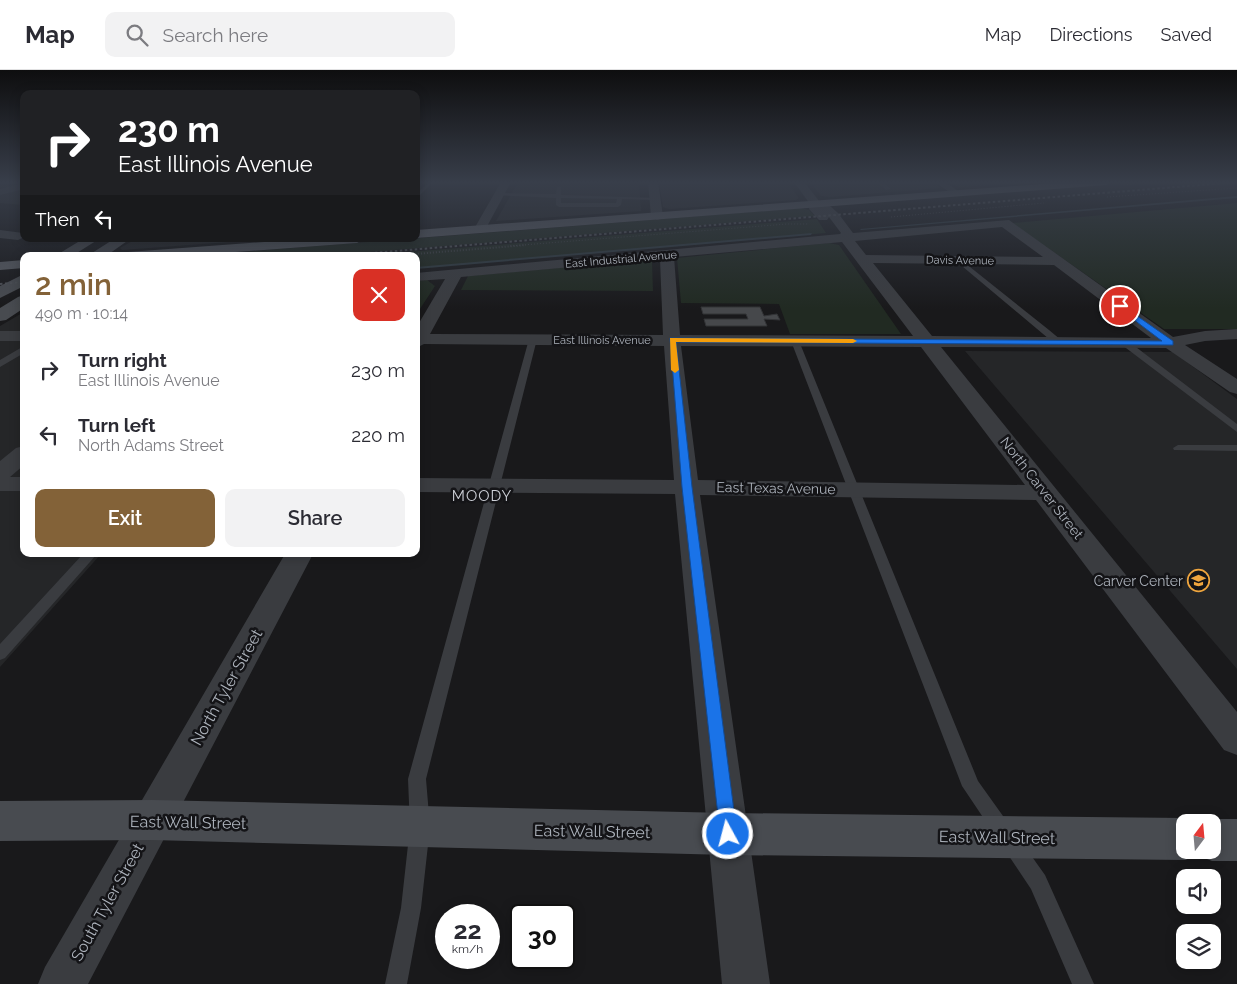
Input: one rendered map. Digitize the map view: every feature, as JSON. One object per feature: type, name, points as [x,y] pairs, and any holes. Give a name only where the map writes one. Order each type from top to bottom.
[{"type":"main road","points":[[420,234],[539,225]]},
{"type":"main road","points":[[172,252],[281,242]]},
{"type":"main road","points":[[0,266],[20,264]]},
{"type":"street","points":[[480,229],[482,225]]},
{"type":"street","name":"North Carver Street","points":[[831,225],[862,259],[928,342],[1237,739]]},
{"type":"street","name":"North Carver Street","points":[[837,231],[847,233],[841,225]]},
{"type":"street","name":"East Industrial Avenue","points":[[420,277],[668,254],[837,231],[970,225]]},
{"type":"street","name":"East Industrial Avenue","points":[[1007,225],[1058,261]]},
{"type":"street","points":[[0,234],[18,236]]},
{"type":"street","points":[[69,252],[87,242]]},
{"type":"street","points":[[103,252],[118,242]]},
{"type":"street","points":[[668,254],[672,340],[687,487],[746,984]]},
{"type":"street","name":"Davis Avenue","points":[[862,259],[1058,261]]},
{"type":"street","points":[[1058,261],[1170,343],[1237,388]]},
{"type":"street","points":[[420,335],[456,274]]},
{"type":"street","points":[[0,293],[20,281]]},
{"type":"street","points":[[0,316],[20,303]]},
{"type":"street","name":"East Illinois Avenue","points":[[420,340],[1170,343],[1205,336],[1237,334]]},
{"type":"street","points":[[0,336],[20,336]]},
{"type":"street","points":[[0,472],[20,456]]},
{"type":"street","points":[[0,484],[20,484]]},
{"type":"street","name":"East Texas Avenue","points":[[420,485],[1045,493]]},
{"type":"street","name":"North Tyler Street","points":[[152,820],[297,557]]},
{"type":"street","name":"East Wall Street","points":[[0,821],[152,820],[728,834],[1176,839]]},
{"type":"street","name":"South Tyler Street","points":[[62,984],[152,820]]},
{"type":"street","points":[[1221,840],[1237,840]]},
{"type":"lane","points":[[958,260],[1058,342]]},
{"type":"lane","points":[[396,984],[411,908],[420,827],[417,779],[533,339]]},
{"type":"lane","points":[[795,341],[971,786],[1038,882],[1083,984]]},
{"type":"lane","points":[[1125,343],[1237,429]]},
{"type":"lane","points":[[0,364],[20,352]]},
{"type":"lane","points":[[1178,448],[1237,448]]},
{"type":"lane","points":[[0,654],[87,557]]},
{"type":"path","points":[[420,254],[779,225]]},
{"type":"path","points":[[792,225],[837,231]]},
{"type":"shaded area","points":[[590,225],[708,225],[370,252],[243,252],[370,242],[420,242],[420,238]]},
{"type":"shaded area","points":[[747,225],[821,225],[826,233],[420,268],[420,252],[407,252]]},
{"type":"shaded area","points":[[1014,225],[1237,225],[1237,329],[1164,329]]},
{"type":"shaded area","points":[[131,242],[228,242],[122,250],[120,248]]},
{"type":"shaded area","points":[[829,243],[839,245],[901,334],[790,334],[779,304],[681,303],[677,258]]},
{"type":"shaded area","points":[[645,260],[652,262],[653,291],[461,290],[468,276]]},
{"type":"shaded area","points":[[427,280],[435,286],[420,309],[420,281]]},
{"type":"shaded area","points":[[20,314],[20,557],[98,557],[0,667],[0,326]]},
{"type":"shaded area","name":"Carver Center","points":[[965,351],[1173,352],[1237,399],[1237,669]]},
{"type":"building","points":[[701,307],[760,307],[764,316],[777,314],[780,320],[764,319],[767,326],[706,326],[704,319],[748,319],[746,314],[703,314]]},
{"type":"waterway","points":[[861,229],[912,225]]},
{"type":"waterway","points":[[420,268],[811,234]]},
{"type":"railway","points":[[384,252],[717,225]]},
{"type":"railway","points":[[0,284],[20,282]]},
{"type":"slow traffic","points":[[675,370],[672,340],[853,341]]},
{"type":"place","name":"Carver Center","points":[[1199,581]]},
{"type":"district","name":"MOODY","points":[[482,496]]},
{"type":"route","points":[[728,834],[687,487],[672,340],[1170,343],[1120,306]]}]
